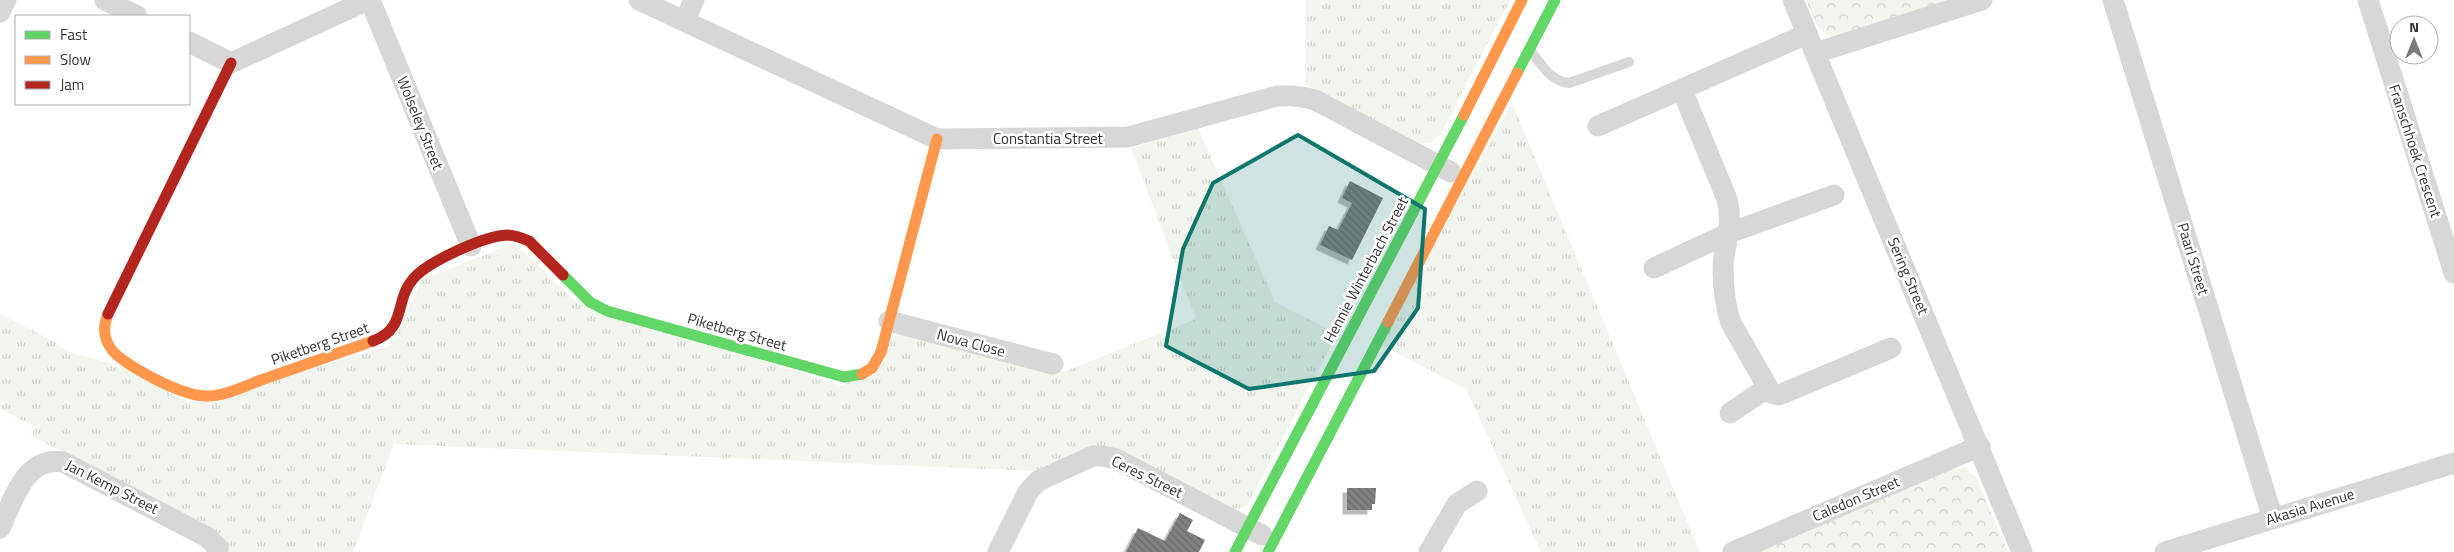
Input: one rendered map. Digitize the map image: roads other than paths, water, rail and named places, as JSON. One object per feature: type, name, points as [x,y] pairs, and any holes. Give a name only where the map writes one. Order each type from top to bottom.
[{"type":"street","points":[[0,12],[6,0]]},
{"type":"street","points":[[105,0],[135,15]]},
{"type":"street","points":[[190,42],[231,63],[369,0]]},
{"type":"street","name":"Wolseley Street","points":[[369,0],[471,246]]},
{"type":"street","name":"Constantia Street","points":[[639,0],[937,139],[1128,137],[1278,96],[1289,95],[1315,100],[1462,178]]},
{"type":"street","points":[[685,20],[694,0]]},
{"type":"street","name":"Hennie Winterbach Street","points":[[1235,552],[1439,165],[1522,0]]},
{"type":"street","points":[[1271,546],[1555,0]]},
{"type":"street","name":"Sering Street","points":[[1793,0],[1980,446],[2022,552]]},
{"type":"street","points":[[1598,126],[1682,90],[1811,44],[1982,0]]},
{"type":"street","name":"Paarl Street","points":[[2113,0],[2273,519]]},
{"type":"street","name":"Franschhoek Crescent","points":[[2368,0],[2454,274]]},
{"type":"street","name":"Piketberg Street","points":[[231,63],[107,318],[104,334],[116,355],[181,391],[204,396],[222,393],[385,338],[398,322],[407,288],[417,274],[471,246],[498,236],[520,236],[539,249],[590,302],[607,311],[844,377],[861,375],[875,365],[881,352],[937,139]]},
{"type":"street","points":[[1682,90],[1727,198],[1731,215],[1723,267],[1730,323],[1770,393],[1779,395],[1891,348]]},
{"type":"street","points":[[1654,268],[1729,233],[1834,194]]},
{"type":"street","name":"Nova Close","points":[[889,321],[1053,364]]},
{"type":"street","points":[[1730,413],[1767,388]]},
{"type":"street","name":"Caledon Street","points":[[1733,552],[1980,446]]},
{"type":"street","name":"Ceres Street","points":[[998,552],[1028,492],[1038,481],[1093,456],[1116,459],[1247,528],[1271,546]]},
{"type":"street","name":"Jan Kemp Street","points":[[0,528],[30,470],[46,461],[54,460],[69,465],[200,533],[213,542],[218,552]]},
{"type":"street","name":"Akasia Avenue","points":[[2165,552],[2454,463]]},
{"type":"street","points":[[1429,552],[1457,504],[1477,491]]},
{"type":"lane","points":[[1530,50],[1554,79],[1562,83],[1569,83],[1628,62]]}]
